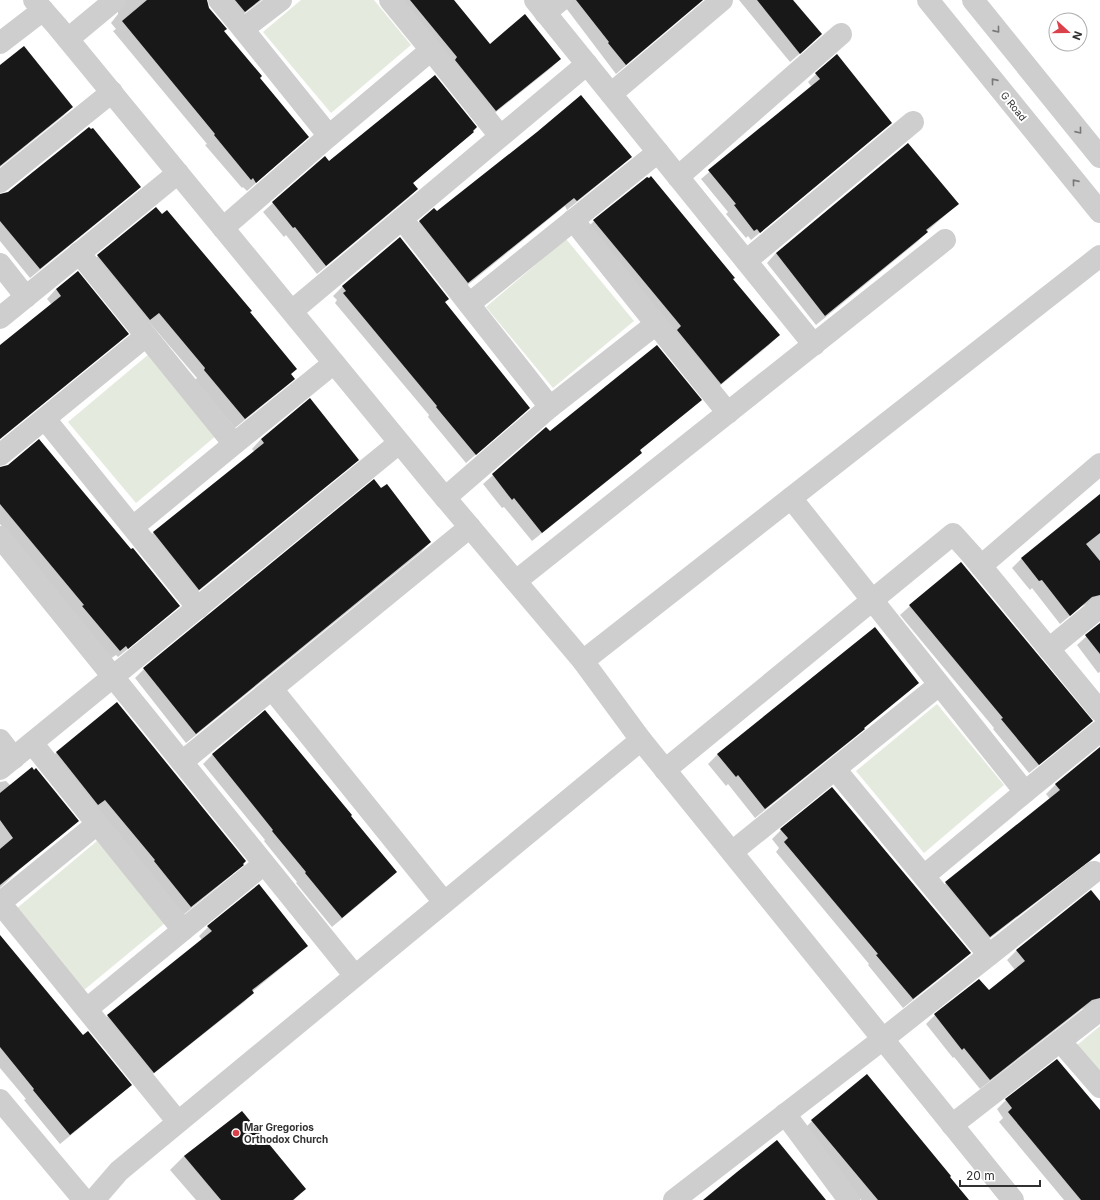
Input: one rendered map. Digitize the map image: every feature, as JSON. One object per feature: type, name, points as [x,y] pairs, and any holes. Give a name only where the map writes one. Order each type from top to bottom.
[{"type":"street","points":[[68,39],[115,0]]},
{"type":"street","points":[[219,0],[329,136]]},
{"type":"street","points":[[243,29],[281,0]]},
{"type":"street","points":[[390,0],[500,136]]},
{"type":"street","points":[[611,94],[722,0]]},
{"type":"street","name":"G Road","points":[[928,0],[1100,212]]},
{"type":"street","points":[[973,0],[1100,157]]},
{"type":"street","points":[[547,4],[587,64],[814,344]]},
{"type":"street","points":[[0,43],[38,5],[68,39],[445,498],[583,661],[641,740],[1013,1200]]},
{"type":"street","points":[[678,177],[841,34]]},
{"type":"street","points":[[223,228],[431,50]]},
{"type":"street","points":[[292,311],[587,64]]},
{"type":"street","points":[[0,182],[112,92]]},
{"type":"street","points":[[746,261],[913,122]]},
{"type":"street","points":[[469,304],[658,152]]},
{"type":"street","points":[[0,318],[178,173]]},
{"type":"street","points":[[402,219],[550,407]]},
{"type":"street","points":[[573,220],[728,413]]},
{"type":"street","points":[[516,581],[945,240]]},
{"type":"street","points":[[79,253],[234,444]]},
{"type":"street","points":[[583,661],[1100,256]]},
{"type":"street","points":[[0,264],[26,296]]},
{"type":"street","points":[[445,498],[550,407],[656,324]]},
{"type":"street","points":[[0,455],[146,336]]},
{"type":"street","points":[[133,527],[334,362]]},
{"type":"street","points":[[45,418],[198,608]]},
{"type":"street","points":[[0,740],[7,763],[400,443]]},
{"type":"street","points":[[981,566],[1100,464]]},
{"type":"street","points":[[790,498],[1025,792]]},
{"type":"street","points":[[182,762],[470,527]]},
{"type":"street","points":[[665,770],[953,534],[1100,711]]},
{"type":"street","points":[[0,537],[355,976]]},
{"type":"street","points":[[1049,649],[1100,607]]},
{"type":"street","points":[[732,852],[939,685]]},
{"type":"street","points":[[272,689],[444,902]]},
{"type":"street","points":[[924,876],[1100,731]]},
{"type":"street","points":[[94,1200],[119,1171],[641,740]]},
{"type":"street","points":[[32,743],[183,930]]},
{"type":"street","points":[[835,769],[989,955]]},
{"type":"street","points":[[97,824],[0,903],[178,1122]]},
{"type":"street","points":[[87,1009],[264,864]]},
{"type":"street","points":[[674,1200],[883,1039],[989,955],[1098,873]]},
{"type":"street","points":[[952,1124],[1100,1010]]},
{"type":"street","points":[[1060,1041],[1100,1087]]},
{"type":"street","points":[[0,1100],[84,1200]]},
{"type":"street","points":[[785,1114],[843,1197]]},
{"type":"shaded area","points":[[301,0],[374,0],[411,45],[331,113],[263,32]]},
{"type":"shaded area","points":[[566,239],[634,321],[553,388],[486,307]]},
{"type":"shaded area","points":[[149,354],[217,435],[136,503],[68,422]]},
{"type":"shaded area","points":[[937,704],[1004,785],[924,853],[856,771]]},
{"type":"shaded area","points":[[97,841],[165,923],[84,990],[16,909]]},
{"type":"shaded area","points":[[1100,1026],[1100,1075],[1076,1046]]},
{"type":"building","points":[[147,0],[207,0],[209,8],[227,29],[224,31],[262,76],[260,78],[309,137],[256,183],[253,178],[251,180],[122,21]]},
{"type":"building","points":[[235,0],[260,0],[245,12]]},
{"type":"building","points":[[410,0],[454,0],[490,44],[525,14],[561,59],[496,111],[455,60],[457,57]]},
{"type":"building","points":[[576,0],[703,0],[626,65]]},
{"type":"building","points":[[757,0],[793,0],[822,34],[800,54]]},
{"type":"building","points":[[24,46],[73,107],[0,166],[0,65]]},
{"type":"building","points":[[837,54],[892,123],[760,233],[757,229],[754,231],[734,205],[736,204],[708,170],[820,79],[815,73]]},
{"type":"building","points":[[435,75],[477,127],[473,131],[474,132],[413,183],[418,189],[326,266],[295,227],[293,228],[272,202],[325,156],[329,161]]},
{"type":"building","points":[[581,95],[632,157],[577,201],[574,198],[468,283],[419,221],[434,208],[437,211],[537,132]]},
{"type":"building","points":[[89,127],[91,129],[93,128],[141,187],[40,269],[0,221],[0,194],[8,192]]},
{"type":"building","points":[[908,143],[959,204],[926,230],[928,232],[825,316],[776,253]]},
{"type":"building","points":[[651,176],[735,278],[733,279],[780,335],[721,384],[677,330],[681,326],[593,220],[647,177],[649,178]]},
{"type":"building","points":[[156,207],[162,214],[167,210],[252,311],[250,312],[297,369],[291,374],[295,379],[245,419],[159,313],[150,320],[97,255]]},
{"type":"building","points":[[400,237],[449,299],[445,302],[530,408],[476,455],[343,293],[346,291],[342,286]]},
{"type":"building","points":[[78,271],[129,334],[0,439],[0,345],[61,296],[56,289]]},
{"type":"building","points":[[657,345],[702,400],[640,450],[642,453],[542,533],[514,498],[512,500],[492,474],[546,427],[550,431]]},
{"type":"building","points":[[310,398],[359,460],[199,590],[153,532],[264,443],[261,439]]},
{"type":"building","points":[[39,439],[131,549],[133,548],[180,606],[128,649],[126,646],[120,651],[82,606],[84,605],[0,504],[0,467],[8,465]]},
{"type":"building","points":[[374,479],[381,488],[387,484],[431,542],[196,734],[143,668]]},
{"type":"building","points":[[1100,494],[1100,533],[1086,544],[1100,561],[1100,595],[1092,597],[1070,616],[1042,580],[1039,581],[1021,558]]},
{"type":"building","points":[[961,562],[1093,721],[1039,765],[1001,719],[1003,718],[909,605]]},
{"type":"building","points":[[1100,623],[1100,654],[1085,635]]},
{"type":"building","points":[[875,627],[919,683],[864,728],[865,729],[765,809],[738,775],[736,777],[717,754]]},
{"type":"building","points":[[117,702],[246,861],[243,864],[244,865],[191,907],[154,861],[155,860],[105,800],[98,805],[56,752]]},
{"type":"building","points":[[265,710],[397,872],[342,918],[212,754]]},
{"type":"building","points":[[1100,747],[1100,853],[990,937],[945,882],[1060,790],[1055,784]]},
{"type":"building","points":[[32,767],[34,770],[36,768],[79,821],[0,885],[0,849],[13,838],[0,820],[0,793]]},
{"type":"building","points":[[832,787],[971,953],[913,999],[876,955],[878,954],[784,842],[788,838],[780,829]]},
{"type":"building","points":[[259,884],[308,946],[252,990],[254,993],[154,1073],[107,1015],[212,931],[207,926]]},
{"type":"building","points":[[1091,890],[1100,901],[1100,998],[1092,1000],[990,1080],[964,1048],[962,1050],[934,1014],[979,979],[989,990],[1025,961],[1016,950]]},
{"type":"building","points":[[0,935],[83,1035],[88,1031],[132,1085],[70,1135],[0,1047]]},
{"type":"building","points":[[1057,1059],[1100,1110],[1100,1200],[1081,1200],[1008,1112],[1012,1108],[1005,1099]]},
{"type":"building","points":[[867,1074],[969,1200],[878,1200],[811,1120]]},
{"type":"building","name":"Mar Gregorios Orthodox Church","points":[[242,1111],[306,1189],[293,1200],[221,1200],[184,1156]]},
{"type":"building","points":[[777,1140],[826,1200],[703,1200],[737,1172]]},
{"type":"place","name":"Mar Gregorios Orthodox Church","points":[[236,1133]]}]
